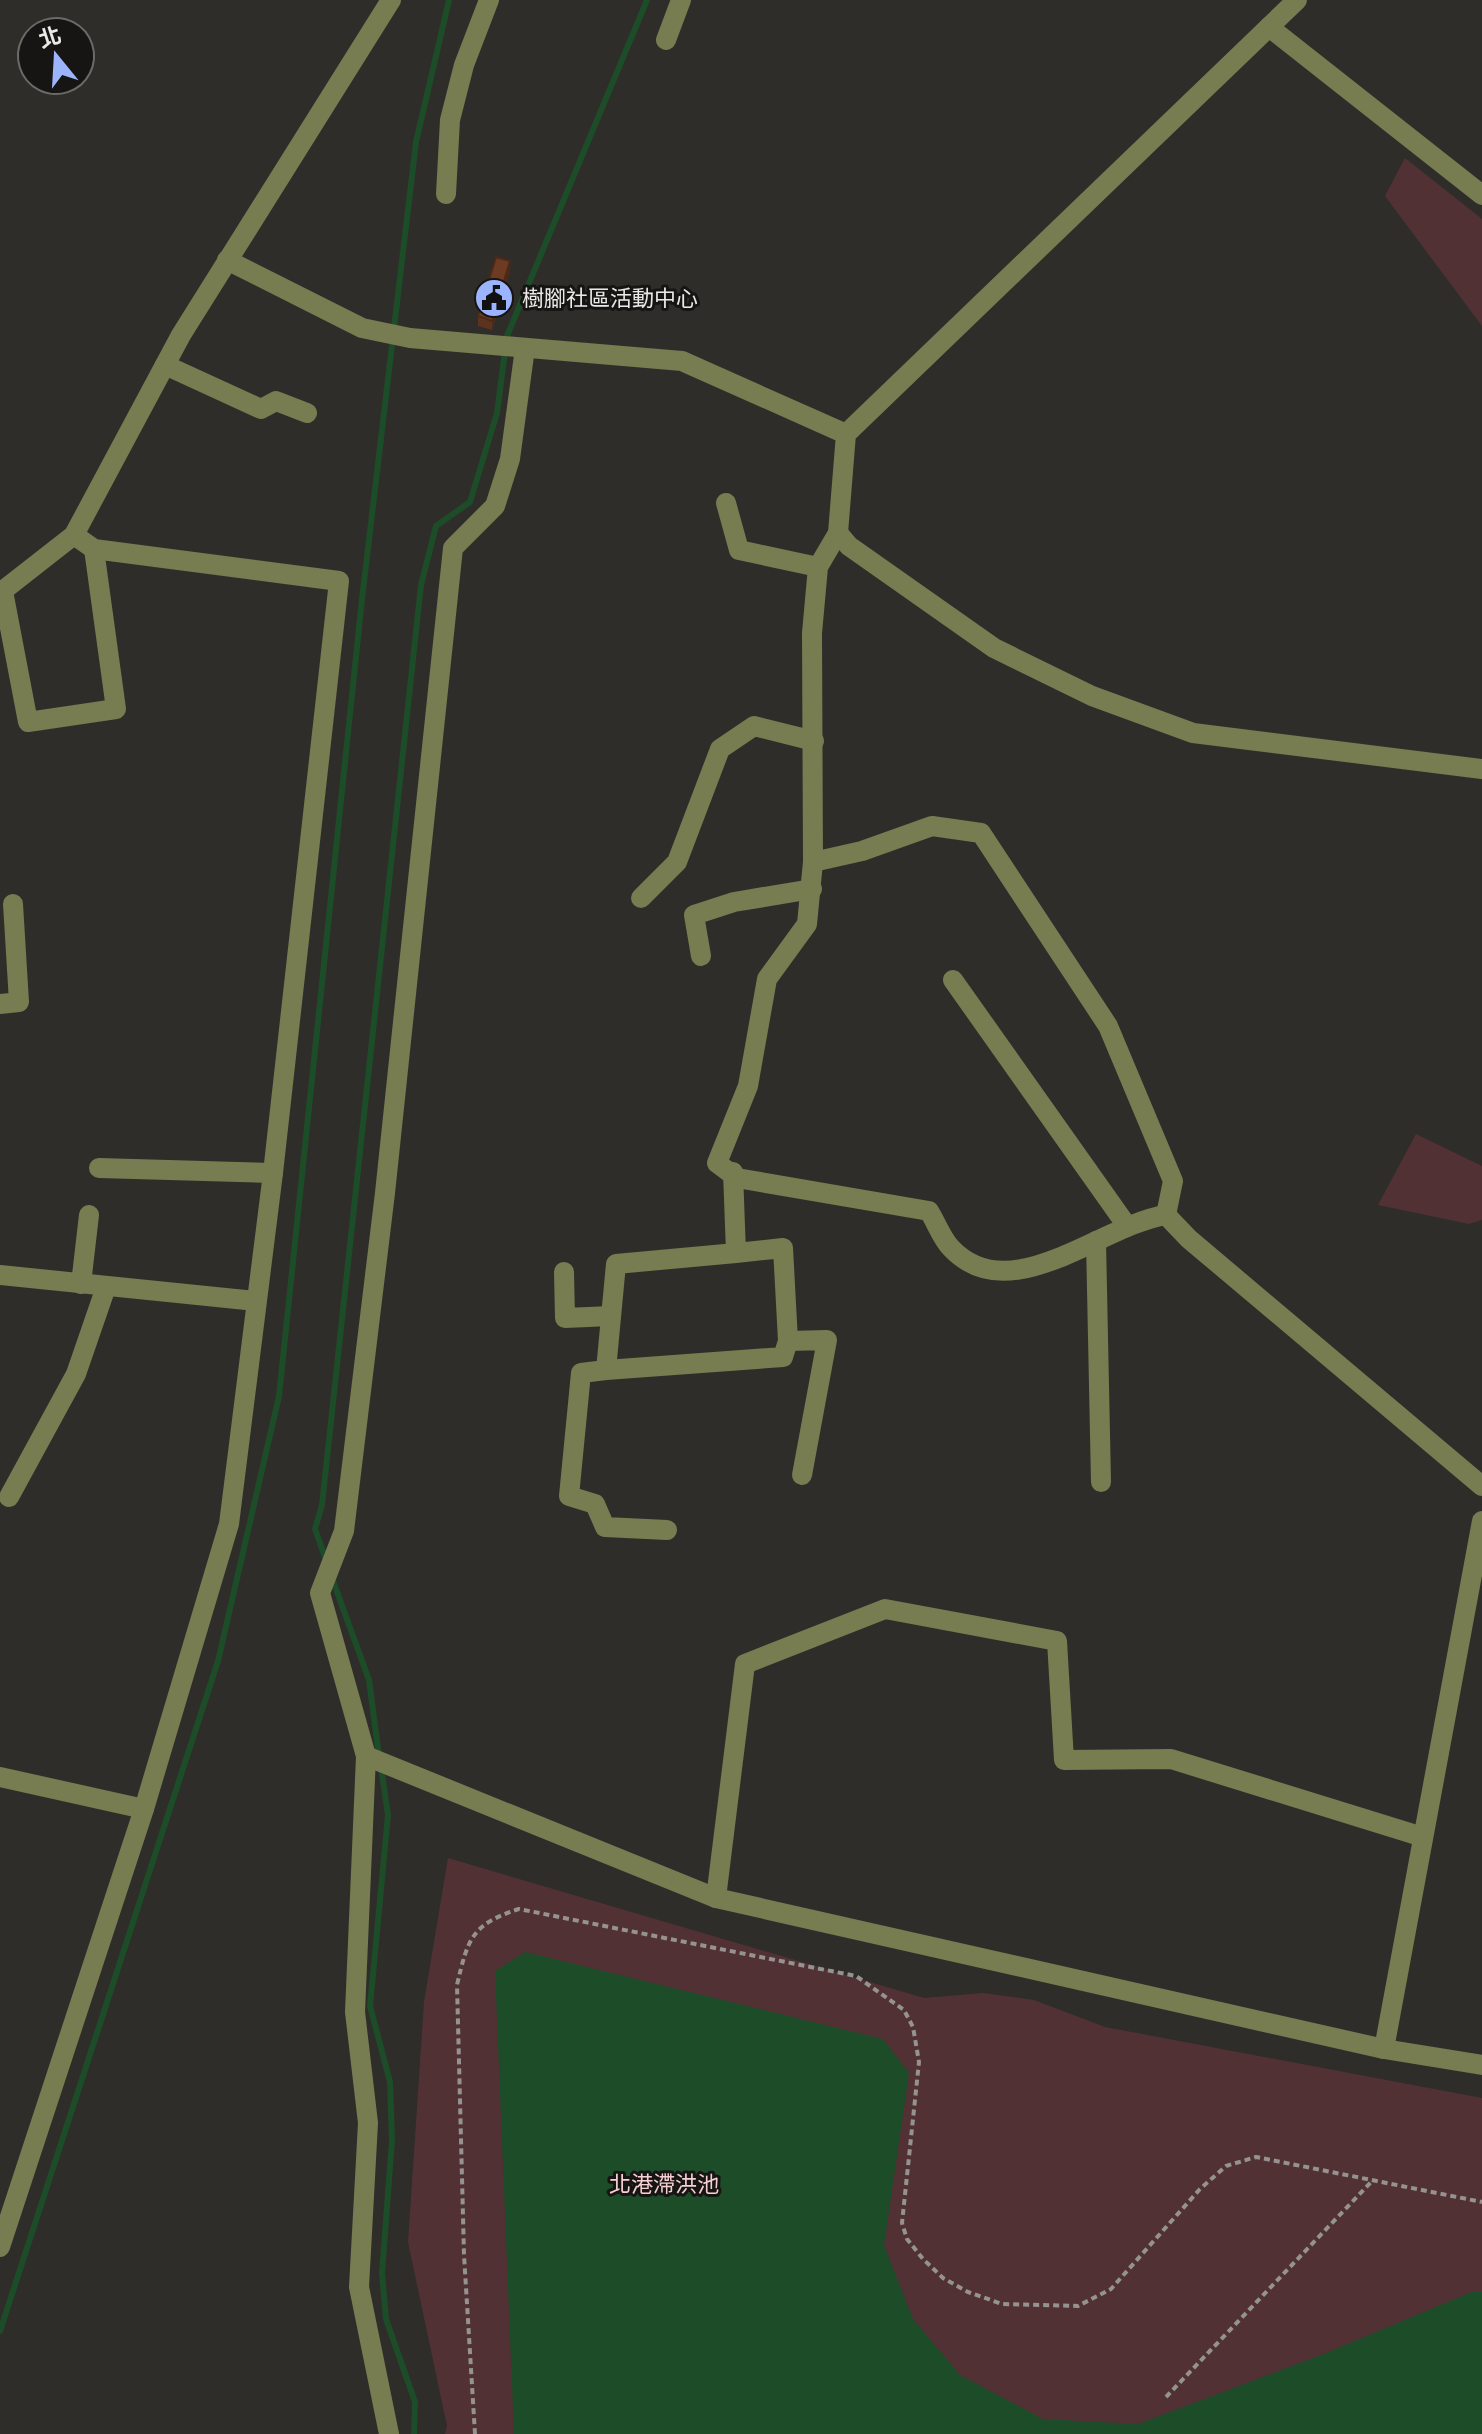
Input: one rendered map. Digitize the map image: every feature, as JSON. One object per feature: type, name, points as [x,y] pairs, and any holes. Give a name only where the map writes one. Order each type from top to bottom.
[{"type":"street","points":[[94,549],[116,709],[28,722],[2,592],[74,535],[165,365],[227,260],[391,0]]},
{"type":"street","points":[[446,194],[450,120],[464,65],[489,0]]},
{"type":"street","points":[[666,40],[681,0]]},
{"type":"street","points":[[1166,1215],[1142,1219],[1022,1271],[991,1272],[951,1248],[929,1211],[737,1178],[717,1163],[748,1086],[767,979],[807,924],[813,862],[812,633],[818,567],[838,533],[846,434],[1297,0]]},
{"type":"street","points":[[1269,27],[1482,195]]},
{"type":"street","points":[[227,260],[362,328],[382,334],[682,361],[846,434]]},
{"type":"street","points":[[389,2434],[359,2287],[368,2123],[355,2012],[366,1756],[320,1593],[344,1531],[386,1177],[453,548],[495,506],[510,459],[520,348]]},
{"type":"street","points":[[165,365],[261,409],[276,401],[307,413]]},
{"type":"street","points":[[726,503],[739,550],[818,567]]},
{"type":"street","points":[[838,533],[849,546],[994,648],[1092,696],[1193,733],[1482,769]]},
{"type":"street","points":[[0,2247],[144,1809],[229,1524],[273,1173],[339,581],[94,549],[74,535]]},
{"type":"street","points":[[641,898],[677,862],[720,749],[754,726],[814,741]]},
{"type":"street","points":[[813,862],[862,851],[932,826],[981,833],[1108,1026],[1173,1181],[1166,1215]]},
{"type":"street","points":[[701,956],[694,915],[734,902],[812,889]]},
{"type":"street","points":[[0,1004],[19,1002],[13,904]]},
{"type":"street","points":[[953,980],[1127,1226]]},
{"type":"street","points":[[99,1168],[273,1173]]},
{"type":"street","points":[[733,1172],[736,1253]]},
{"type":"street","points":[[81,1284],[89,1215]]},
{"type":"street","points":[[1166,1215],[1189,1239],[1482,1486]]},
{"type":"street","points":[[1096,1241],[1101,1482]]},
{"type":"street","points":[[606,1370],[616,1264],[783,1248],[788,1341],[783,1357],[581,1373],[569,1496],[595,1504],[605,1527],[667,1530]]},
{"type":"street","points":[[564,1272],[565,1318],[611,1316]]},
{"type":"street","points":[[0,1275],[256,1301]]},
{"type":"street","points":[[9,1497],[76,1374],[106,1287]]},
{"type":"street","points":[[788,1341],[827,1340],[802,1475]]},
{"type":"street","points":[[1384,2049],[1482,1521]]},
{"type":"street","points":[[716,1898],[745,1664],[885,1609],[1057,1641],[1064,1760],[1171,1759],[1423,1837]]},
{"type":"street","points":[[366,1756],[716,1898],[1384,2049],[1482,2065]]},
{"type":"street","points":[[0,1777],[144,1809]]},
{"type":"path","points":[[475,2434],[464,2255],[457,1985],[465,1951],[475,1930],[495,1917],[519,1909],[856,1976],[904,2010],[913,2027],[919,2062],[902,2223],[907,2239],[943,2278],[968,2292],[1002,2304],[1078,2306],[1111,2289],[1200,2189],[1226,2166],[1256,2157],[1482,2202]]},
{"type":"path","points":[[1166,2397],[1373,2180]]},
{"type":"green space","points":[[1405,158],[1482,219],[1482,326],[1385,196]]},
{"type":"green space","points":[[1416,1134],[1482,1166],[1482,1220],[1469,1224],[1378,1205]]},
{"type":"green space","name":"北港滯洪池","points":[[448,1858],[924,1998],[983,1993],[1034,2000],[1105,2027],[1482,2098],[1482,2434],[445,2434],[447,2426],[408,2242],[424,2002]]},
{"type":"shaded area","points":[[525,1952],[883,2039],[909,2073],[884,2245],[913,2319],[960,2375],[1043,2419],[1138,2424],[1326,2353],[1474,2291],[1482,2292],[1482,2434],[514,2434],[495,1971]]},
{"type":"building","name":"樹腳社區活動中心","points":[[496,257],[510,261],[492,321],[478,316]]},
{"type":"waterway","points":[[0,2331],[218,1661],[279,1396],[362,599],[416,142],[449,0]]},
{"type":"waterway","points":[[326,1560],[315,1529],[322,1505],[421,585],[436,526],[470,502],[497,413],[507,336],[647,0]]},
{"type":"waterway","points":[[332,1578],[369,1680],[379,1756]]},
{"type":"waterway","points":[[381,1767],[388,1815],[370,2006],[390,2082],[392,2140],[382,2273],[386,2319],[415,2402],[414,2434]]},
{"type":"place","name":"樹腳社區活動中心","points":[[494,298]]}]
